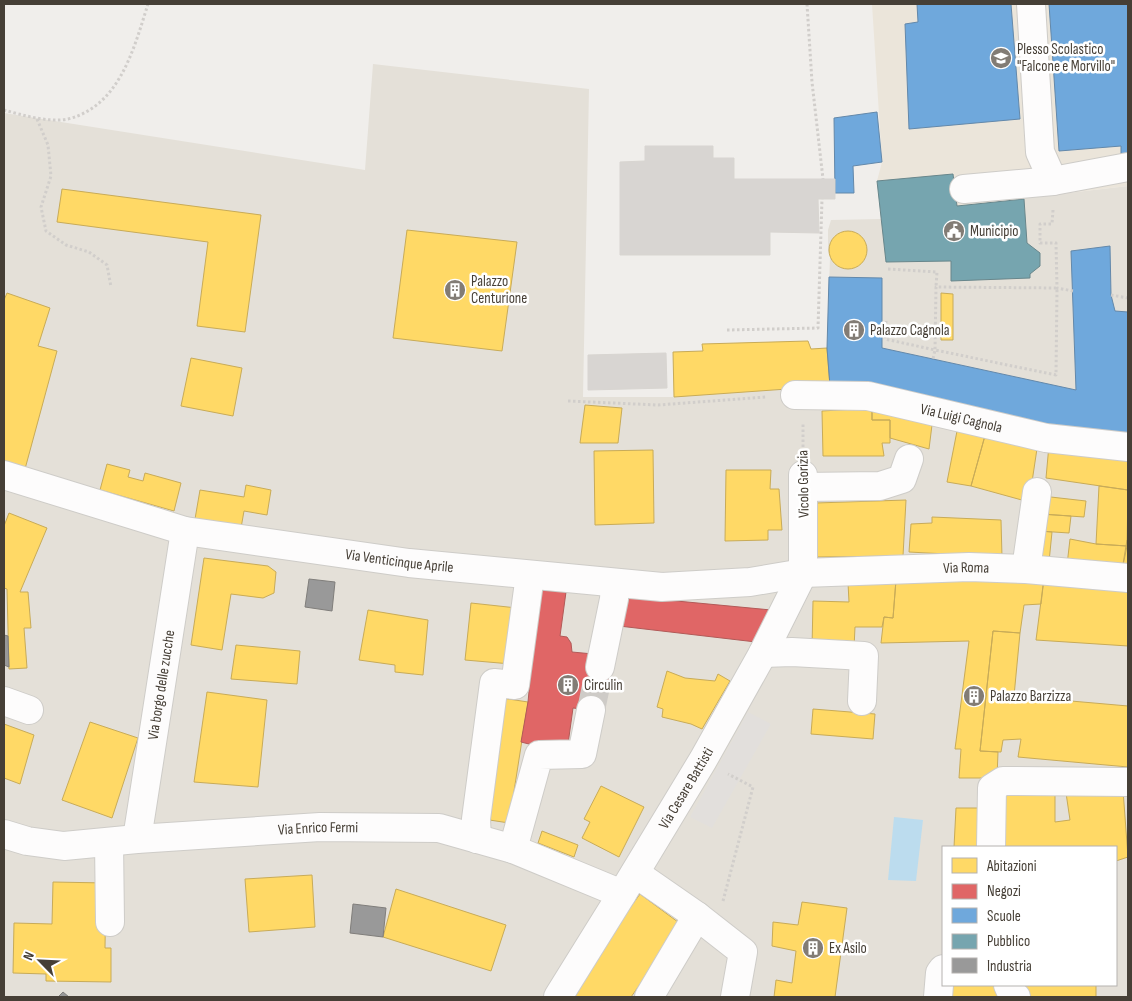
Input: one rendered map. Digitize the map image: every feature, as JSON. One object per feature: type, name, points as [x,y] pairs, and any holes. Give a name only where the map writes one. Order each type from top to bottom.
[{"type":"street","points":[[1031,4],[1040,152],[1053,181]]},
{"type":"street","points":[[964,189],[1053,181],[1128,167]]},
{"type":"street","name":"Via Luigi Cagnola","points":[[799,396],[868,396],[1046,438],[1128,447]]},
{"type":"street","points":[[803,481],[880,486],[902,479],[909,459]]},
{"type":"street","name":"Via Venticinque Aprile","points":[[4,475],[185,531],[409,563],[662,587],[750,582],[803,573]]},
{"type":"street","name":"Vicolo Gorizia","points":[[803,481],[803,573]]},
{"type":"street","points":[[1026,568],[1037,492]]},
{"type":"street","name":"Via borgo delle zucche","points":[[137,839],[185,531]]},
{"type":"street","name":"Via Roma","points":[[803,573],[969,567],[1026,568],[1128,578]]},
{"type":"street","name":"Via Cesare Battisti","points":[[558,997],[629,884],[703,760],[763,653],[803,573]]},
{"type":"street","points":[[476,839],[476,819],[494,683],[515,685],[530,574]]},
{"type":"street","points":[[600,667],[614,599],[615,582]]},
{"type":"street","points":[[763,653],[792,652],[864,656],[862,701]]},
{"type":"street","points":[[4,701],[29,710]]},
{"type":"street","points":[[513,849],[539,755],[582,754],[591,710]]},
{"type":"street","points":[[992,846],[992,788],[1003,781],[1128,782]]},
{"type":"street","name":"Via Enrico Fermi","points":[[4,834],[27,841],[64,846],[137,839],[320,827],[439,828],[629,884],[706,923],[743,952],[735,997]]},
{"type":"street","points":[[109,842],[110,922]]},
{"type":"street","points":[[649,997],[706,923]]},
{"type":"street","points":[[938,997],[940,973],[942,970]]},
{"type":"street","points":[[1008,986],[1012,994],[1016,997]]},
{"type":"path","points":[[4,110],[37,119],[68,119],[94,108],[118,83],[135,45],[148,4]]},
{"type":"path","points":[[807,4],[812,82],[823,179]]},
{"type":"path","points":[[37,119],[48,146],[51,176],[40,207],[46,231],[66,245],[89,252],[107,265],[111,287]]},
{"type":"path","points":[[886,321],[885,339],[1056,375],[1056,243],[1040,243],[1040,224],[1052,224],[1053,181]]},
{"type":"path","points":[[727,330],[818,328],[822,199]]},
{"type":"path","points":[[888,269],[937,272],[935,350],[933,359]]},
{"type":"path","points":[[936,287],[1057,288],[1073,291]]},
{"type":"path","points":[[1111,295],[1128,298]]},
{"type":"path","points":[[568,401],[658,405],[799,396]]},
{"type":"path","name":"Vicolo Gorizia","points":[[799,396],[803,481]]},
{"type":"path","points":[[703,760],[753,787],[706,923]]},
{"type":"shaded area","name":"Plesso Scolastico \"Falcone e Morvillo\"","points":[[872,4],[1128,4],[1128,186],[957,206],[953,174],[877,181],[882,162]]},
{"type":"shaded area","points":[[373,64],[589,89],[583,397],[674,397],[827,348],[830,257],[828,251],[828,230],[831,220],[881,219],[877,181],[953,174],[957,206],[1128,186],[1128,997],[4,997],[4,113],[365,170]]},
{"type":"shaded area","points":[[748,712],[771,724],[712,828],[690,817]]},
{"type":"water","points":[[894,817],[923,820],[916,881],[888,880]]},
{"type":"building: Abitazioni","points":[[62,189],[261,215],[245,332],[197,326],[208,242],[57,222]]},
{"type":"building: Abitazioni","name":"Palazzo Centurione","points":[[407,230],[517,242],[502,351],[393,338]]},
{"type":"building: Abitazioni","points":[[848,231],[862,236],[867,250],[862,264],[848,269],[834,264],[829,250],[834,236]]},
{"type":"building: Abitazioni","points":[[7,293],[50,308],[38,346],[57,351],[25,469],[4,462],[4,300]]},
{"type":"building: Abitazioni","points":[[941,293],[953,294],[953,340],[941,340]]},
{"type":"building: Abitazioni","points":[[808,341],[811,349],[827,348],[830,386],[674,397],[673,352],[703,351],[702,344]]},
{"type":"building: Abitazioni","points":[[191,358],[242,368],[233,416],[181,406]]},
{"type":"building: Abitazioni","points":[[585,405],[622,408],[618,443],[580,443]]},
{"type":"building: Abitazioni","points":[[872,408],[872,420],[890,420],[890,443],[882,443],[884,456],[823,456],[822,411]]},
{"type":"building: Abitazioni","points":[[872,408],[932,425],[929,449],[890,438],[890,420],[872,420]]},
{"type":"building: Abitazioni","points":[[958,426],[986,432],[971,486],[947,482]]},
{"type":"building: Abitazioni","points":[[986,432],[1038,442],[1029,502],[971,486]]},
{"type":"building: Abitazioni","points":[[1049,445],[1128,457],[1128,490],[1046,478]]},
{"type":"building: Abitazioni","points":[[653,450],[654,523],[595,525],[594,451]]},
{"type":"building: Abitazioni","points":[[107,464],[130,470],[128,477],[143,481],[145,473],[181,483],[174,511],[100,490]]},
{"type":"building: Abitazioni","points":[[726,470],[771,470],[770,489],[779,489],[782,530],[768,530],[768,540],[725,541]]},
{"type":"building: Abitazioni","points":[[246,485],[271,490],[267,515],[244,511],[241,528],[195,519],[200,490],[244,497]]},
{"type":"building: Abitazioni","points":[[1099,486],[1128,490],[1127,546],[1096,544]]},
{"type":"building: Abitazioni","points":[[1042,496],[1086,501],[1084,517],[1041,514]]},
{"type":"building: Abitazioni","points":[[906,500],[903,556],[816,557],[816,503]]},
{"type":"building: Abitazioni","points":[[9,513],[47,528],[20,592],[28,592],[31,628],[24,628],[27,668],[9,669],[7,589],[4,588],[4,526]]},
{"type":"building: Abitazioni","points":[[1041,514],[1071,516],[1069,533],[1039,531]]},
{"type":"building: Abitazioni","points":[[932,517],[1001,520],[1002,557],[909,552],[911,524],[932,523]]},
{"type":"building: Abitazioni","points":[[1039,531],[1052,532],[1049,562],[1036,561]]},
{"type":"building: Abitazioni","points":[[1070,539],[1096,544],[1127,546],[1122,570],[1067,565]]},
{"type":"building: Abitazioni","points":[[1128,540],[1128,573],[1122,570]]},
{"type":"building: Abitazioni","points":[[204,558],[268,566],[276,572],[274,593],[263,598],[231,594],[222,650],[191,645]]},
{"type":"building: Abitazioni","points":[[1044,578],[1128,584],[1128,646],[1036,640]]},
{"type":"building: Abitazioni","name":"Palazzo Barzizza","points":[[1044,578],[1041,604],[1024,605],[1020,633],[993,631],[980,751],[998,752],[997,778],[959,778],[961,749],[955,749],[969,641],[881,643],[884,617],[893,618],[896,580]]},
{"type":"building: Abitazioni","points":[[896,580],[893,618],[884,617],[882,627],[855,627],[854,648],[812,648],[813,601],[849,602],[848,583]]},
{"type":"building: Abitazioni","points":[[471,603],[517,608],[511,664],[465,660]]},
{"type":"building: Abitazioni","points":[[368,610],[428,620],[423,675],[395,672],[395,665],[359,660]]},
{"type":"building: Abitazioni","points":[[993,631],[1020,633],[1014,696],[1128,706],[1128,767],[1018,757],[1021,739],[1003,740],[1001,752],[980,751]]},
{"type":"building: Abitazioni","points":[[236,645],[300,651],[297,684],[231,679]]},
{"type":"building: Abitazioni","points":[[667,671],[685,678],[715,681],[718,674],[730,681],[702,729],[691,724],[662,717],[663,709],[657,707]]},
{"type":"building: Abitazioni","points":[[207,692],[267,700],[258,787],[194,782]]},
{"type":"building: Abitazioni","points":[[502,698],[528,702],[509,823],[483,819]]},
{"type":"building: Abitazioni","points":[[813,709],[875,714],[873,739],[811,734]]},
{"type":"building: Abitazioni","points":[[90,722],[138,738],[112,818],[62,800]]},
{"type":"building: Abitazioni","points":[[4,724],[34,735],[20,784],[4,778]]},
{"type":"building: Abitazioni","points":[[601,786],[644,807],[619,857],[582,838],[590,822],[584,819]]},
{"type":"building: Abitazioni","points":[[1123,790],[1128,857],[1117,861],[1117,846],[1005,846],[1002,795],[1055,792],[1055,822],[1070,820],[1066,793]]},
{"type":"building: Abitazioni","points":[[956,808],[983,808],[980,846],[954,846]]},
{"type":"building: Abitazioni","points":[[542,831],[578,845],[574,857],[538,843]]},
{"type":"building: Abitazioni","points":[[312,875],[315,927],[249,932],[245,879]]},
{"type":"building: Abitazioni","points":[[53,882],[106,883],[105,948],[111,948],[111,982],[46,981],[46,974],[13,973],[14,923],[52,924]]},
{"type":"building: Abitazioni","points":[[396,889],[506,925],[491,971],[383,937]]},
{"type":"building: Abitazioni","points":[[640,894],[682,925],[631,997],[565,997]]},
{"type":"building: Abitazioni","name":"Ex Asilo","points":[[802,902],[847,908],[835,997],[774,997],[776,980],[792,983],[796,951],[772,946],[773,922],[798,925]]},
{"type":"building: Abitazioni","points":[[950,986],[1002,986],[1001,997],[950,997]]},
{"type":"building: Abitazioni","points":[[1022,986],[1096,986],[1096,997],[1022,997]]},
{"type":"building: Negozi","name":"Circulin","points":[[539,590],[566,592],[560,636],[567,637],[571,643],[572,652],[593,654],[611,668],[602,711],[573,708],[568,744],[549,749],[521,742],[528,702]]},
{"type":"building: Negozi","points":[[624,596],[771,610],[756,642],[619,626]]},
{"type":"building: Scuole","points":[[917,4],[1011,4],[1020,119],[909,129],[905,24],[918,22]]},
{"type":"building: Scuole","points":[[1049,4],[1128,4],[1128,154],[1121,154],[1121,146],[1059,151]]},
{"type":"building: Scuole","points":[[877,112],[882,162],[853,166],[854,193],[835,193],[834,118]]},
{"type":"building: Scuole","name":"Palazzo Cagnola","points":[[1110,246],[1111,295],[1115,311],[1128,312],[1128,440],[830,386],[827,348],[829,277],[882,278],[882,348],[1076,390],[1071,251]]},
{"type":"building: Pubblico","name":"Municipio","points":[[953,174],[957,206],[1024,199],[1027,243],[1040,253],[1040,266],[1030,274],[1030,278],[951,281],[951,261],[886,262],[877,181]]},
{"type":"building: Industria","points":[[309,579],[335,582],[332,611],[305,607]]},
{"type":"building: Industria","points":[[4,635],[8,636],[9,667],[4,665]]},
{"type":"building: Industria","points":[[353,904],[386,908],[383,937],[350,933]]},
{"type":"building: Industria","points":[[63,992],[69,997],[58,997]]},
{"type":"building: Altro","points":[[645,146],[713,146],[713,158],[734,158],[734,179],[835,179],[835,199],[818,199],[819,233],[770,232],[770,255],[620,255],[620,162],[645,161]]},
{"type":"building: Altro","points":[[666,353],[667,388],[588,390],[588,355]]},
{"type":"tunnel","points":[[591,710],[600,667]]},
{"type":"place","name":"Plesso Scolastico \"Falcone e Morvillo\"","points":[[1001,58]]},
{"type":"place","name":"Municipio","points":[[954,231]]},
{"type":"place","name":"Palazzo Centurione","points":[[455,290]]},
{"type":"place","name":"Palazzo Cagnola","points":[[854,330]]},
{"type":"place","name":"Circulin","points":[[568,685]]},
{"type":"place","name":"Palazzo Barzizza","points":[[974,696]]},
{"type":"place","name":"Ex Asilo","points":[[813,948]]}]
